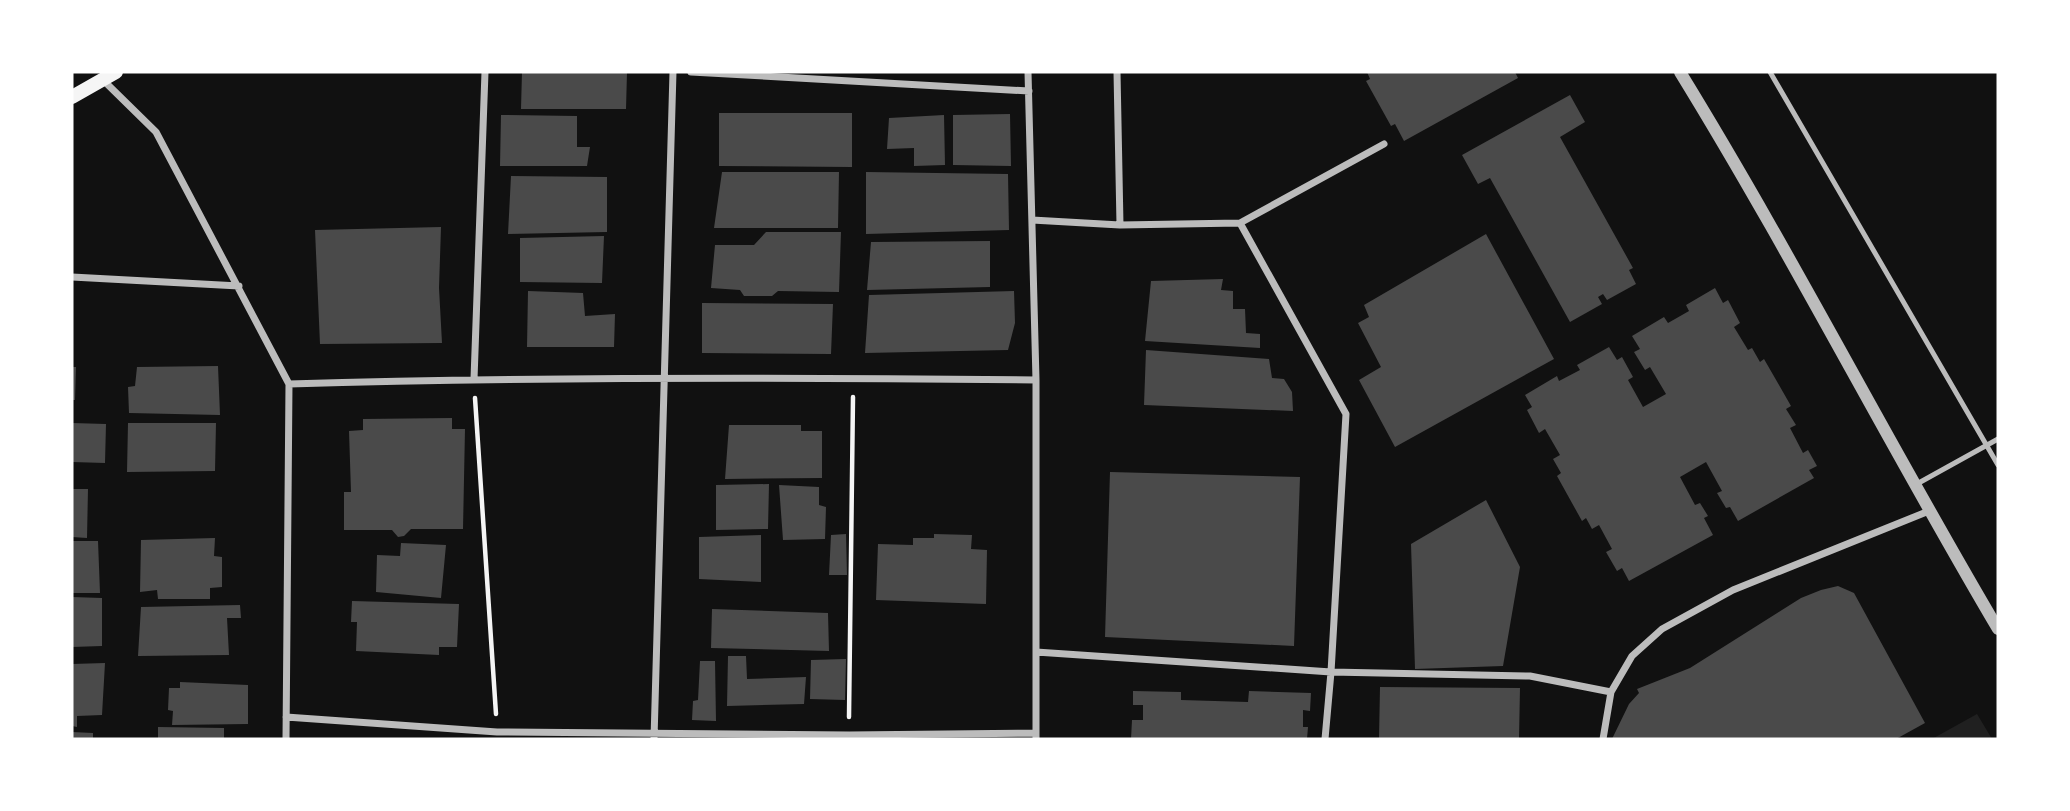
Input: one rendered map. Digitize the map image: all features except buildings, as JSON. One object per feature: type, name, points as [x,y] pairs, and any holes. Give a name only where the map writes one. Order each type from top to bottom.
[{"type":"main road","points":[[72,97],[116,72]]},
{"type":"street","points":[[474,379],[485,72]]},
{"type":"street","points":[[654,737],[673,72]]},
{"type":"street","points":[[691,72],[1029,91]]},
{"type":"street","points":[[286,717],[497,732],[654,737],[1036,736],[1036,380],[1028,72]]},
{"type":"street","points":[[1117,72],[1120,225]]},
{"type":"street","points":[[1680,72],[1743,174],[1914,485],[1998,629]]},
{"type":"street","points":[[103,80],[156,132],[289,384],[286,739]]},
{"type":"street","points":[[1032,220],[1120,225],[1240,223],[1384,144]]},
{"type":"street","points":[[1240,223],[1346,414],[1325,739]]},
{"type":"street","points":[[72,277],[239,286]]},
{"type":"street","points":[[289,384],[474,379],[1036,380]]},
{"type":"street","points":[[1603,739],[1611,692],[1632,656],[1662,629],[1733,590],[1929,511]]},
{"type":"street","points":[[1036,652],[1331,672],[1530,676],[1611,692]]},
{"type":"lane","points":[[1770,72],[1998,465]]},
{"type":"lane","points":[[1914,485],[1998,439]]},
{"type":"path","points":[[849,735],[853,378]]},
{"type":"path","points":[[474,379],[497,732]]},
{"type":"shaded area","points":[[1977,714],[1992,739],[1932,739]]}]
